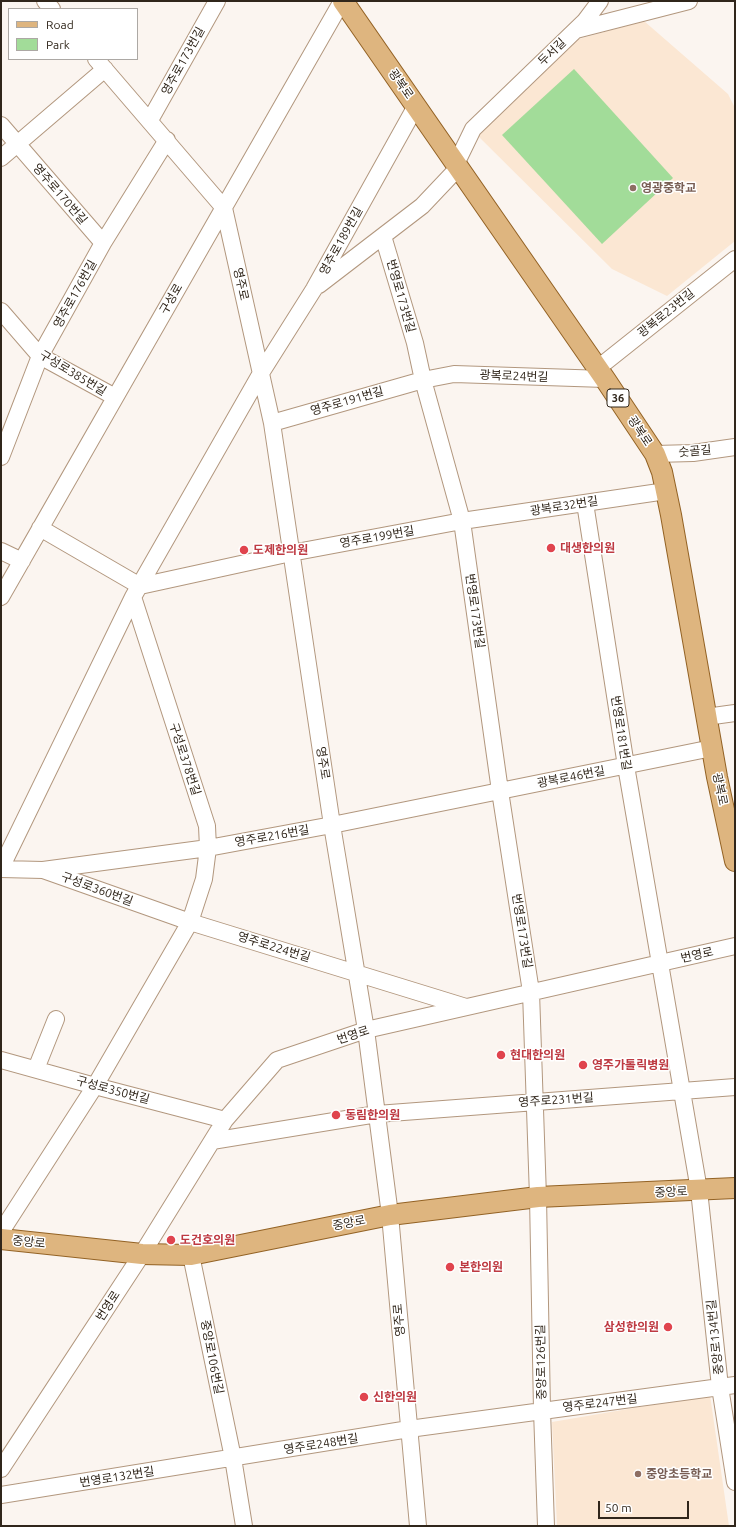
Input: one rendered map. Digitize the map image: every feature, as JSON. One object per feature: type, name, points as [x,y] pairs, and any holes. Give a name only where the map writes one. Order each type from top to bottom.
[{"type":"main road","name":"광복로","points":[[343,1],[602,374],[655,454],[662,472],[666,491],[706,717],[735,861]]},
{"type":"main road","name":"중앙로","points":[[2,1239],[142,1254],[191,1255],[390,1215],[538,1198],[735,1188]]},
{"type":"street","name":"구성로","points":[[1,597],[343,1]]},
{"type":"street","points":[[575,31],[585,21],[600,1]]},
{"type":"street","name":"두서길","points":[[457,166],[473,129],[575,31],[689,1]]},
{"type":"street","name":"영주로173번길","points":[[150,120],[211,4]]},
{"type":"street","name":"영주로","points":[[101,64],[168,140],[224,208],[272,422],[332,825],[366,1030],[390,1215],[418,1526]]},
{"type":"street","points":[[1,158],[18,144],[101,64]]},
{"type":"street","name":"영주로189번길","points":[[1,868],[137,592],[261,373],[314,289],[416,106]]},
{"type":"street","name":"영주로170번길","points":[[1,125],[103,243]]},
{"type":"street","name":"영주로176번길","points":[[1,457],[40,356],[103,243],[168,140]]},
{"type":"street","points":[[314,289],[422,206],[457,166]]},
{"type":"street","name":"번영로173번길","points":[[384,236],[415,344],[423,380],[462,522],[500,791],[531,992]]},
{"type":"street","name":"광복로23번길","points":[[602,374],[735,259]]},
{"type":"street","name":"구성로385번길","points":[[1,311],[40,356],[115,397]]},
{"type":"street","name":"광복로24번길","points":[[423,380],[454,374],[602,374]]},
{"type":"street","name":"영주로191번길","points":[[272,422],[423,380]]},
{"type":"street","name":"숫골길","points":[[655,454],[693,453],[735,447]]},
{"type":"street","name":"광복로32번길","points":[[462,522],[666,491]]},
{"type":"street","name":"번영로181번길","points":[[585,503],[626,766],[659,963]]},
{"type":"street","name":"영주로199번길","points":[[291,553],[462,522]]},
{"type":"street","points":[[40,528],[137,592],[291,553]]},
{"type":"street","points":[[1,551],[22,561]]},
{"type":"street","name":"구성로378번길","points":[[2,1239],[95,1086],[190,922],[204,879],[208,848],[207,826],[137,592]]},
{"type":"street","points":[[706,717],[735,713]]},
{"type":"street","name":"광복로46번길","points":[[500,791],[712,748]]},
{"type":"street","name":"영주로216번길","points":[[43,870],[208,848],[500,791]]},
{"type":"street","name":"구성로360번길","points":[[1,868],[43,870],[190,922]]},
{"type":"street","name":"영주로224번길","points":[[190,922],[357,973]]},
{"type":"street","name":"번영로","points":[[1,1469],[142,1254],[225,1120],[277,1060],[366,1030],[735,946]]},
{"type":"street","points":[[659,963],[682,1091]]},
{"type":"street","points":[[357,973],[466,1007]]},
{"type":"street","points":[[531,992],[538,1198]]},
{"type":"street","points":[[36,1069],[56,1019]]},
{"type":"street","name":"구성로350번길","points":[[1,1060],[225,1120]]},
{"type":"street","name":"영주로231번길","points":[[377,1114],[735,1087]]},
{"type":"street","name":"중앙로","points":[[682,1091],[699,1190]]},
{"type":"street","points":[[212,1141],[377,1114]]},
{"type":"street","name":"중앙로134번길","points":[[699,1190],[727,1386],[735,1482]]},
{"type":"street","name":"중앙로126번길","points":[[538,1198],[546,1526]]},
{"type":"street","name":"중앙로106번길","points":[[191,1255],[232,1458],[244,1526]]},
{"type":"street","name":"영주로247번길","points":[[410,1429],[727,1386]]},
{"type":"street","name":"영주로248번길","points":[[232,1458],[410,1429]]},
{"type":"street","name":"번영로132번길","points":[[1,1495],[232,1458]]},
{"type":"shaded area","name":"영광중학교","points":[[644,21],[728,94],[735,108],[735,241],[667,296],[612,269],[478,136],[579,39]]},
{"type":"shaded area","name":"중앙초등학교","points":[[710,1395],[729,1526],[557,1526],[552,1422]]},
{"type":"green space","points":[[574,69],[673,178],[602,244],[502,135]]},
{"type":"place","name":"영광중학교","points":[[633,188]]},
{"type":"place","name":"대생한의원","points":[[551,548]]},
{"type":"place","name":"도제한의원","points":[[244,550]]},
{"type":"place","name":"현대한의원","points":[[501,1055]]},
{"type":"place","name":"영주가톨릭병원","points":[[583,1065]]},
{"type":"place","name":"동림한의원","points":[[336,1115]]},
{"type":"place","name":"도건호의원","points":[[171,1240]]},
{"type":"place","name":"본한의원","points":[[450,1267]]},
{"type":"place","name":"삼성한의원","points":[[668,1327]]},
{"type":"place","name":"신한의원","points":[[364,1397]]},
{"type":"place","name":"중앙초등학교","points":[[638,1474]]}]
